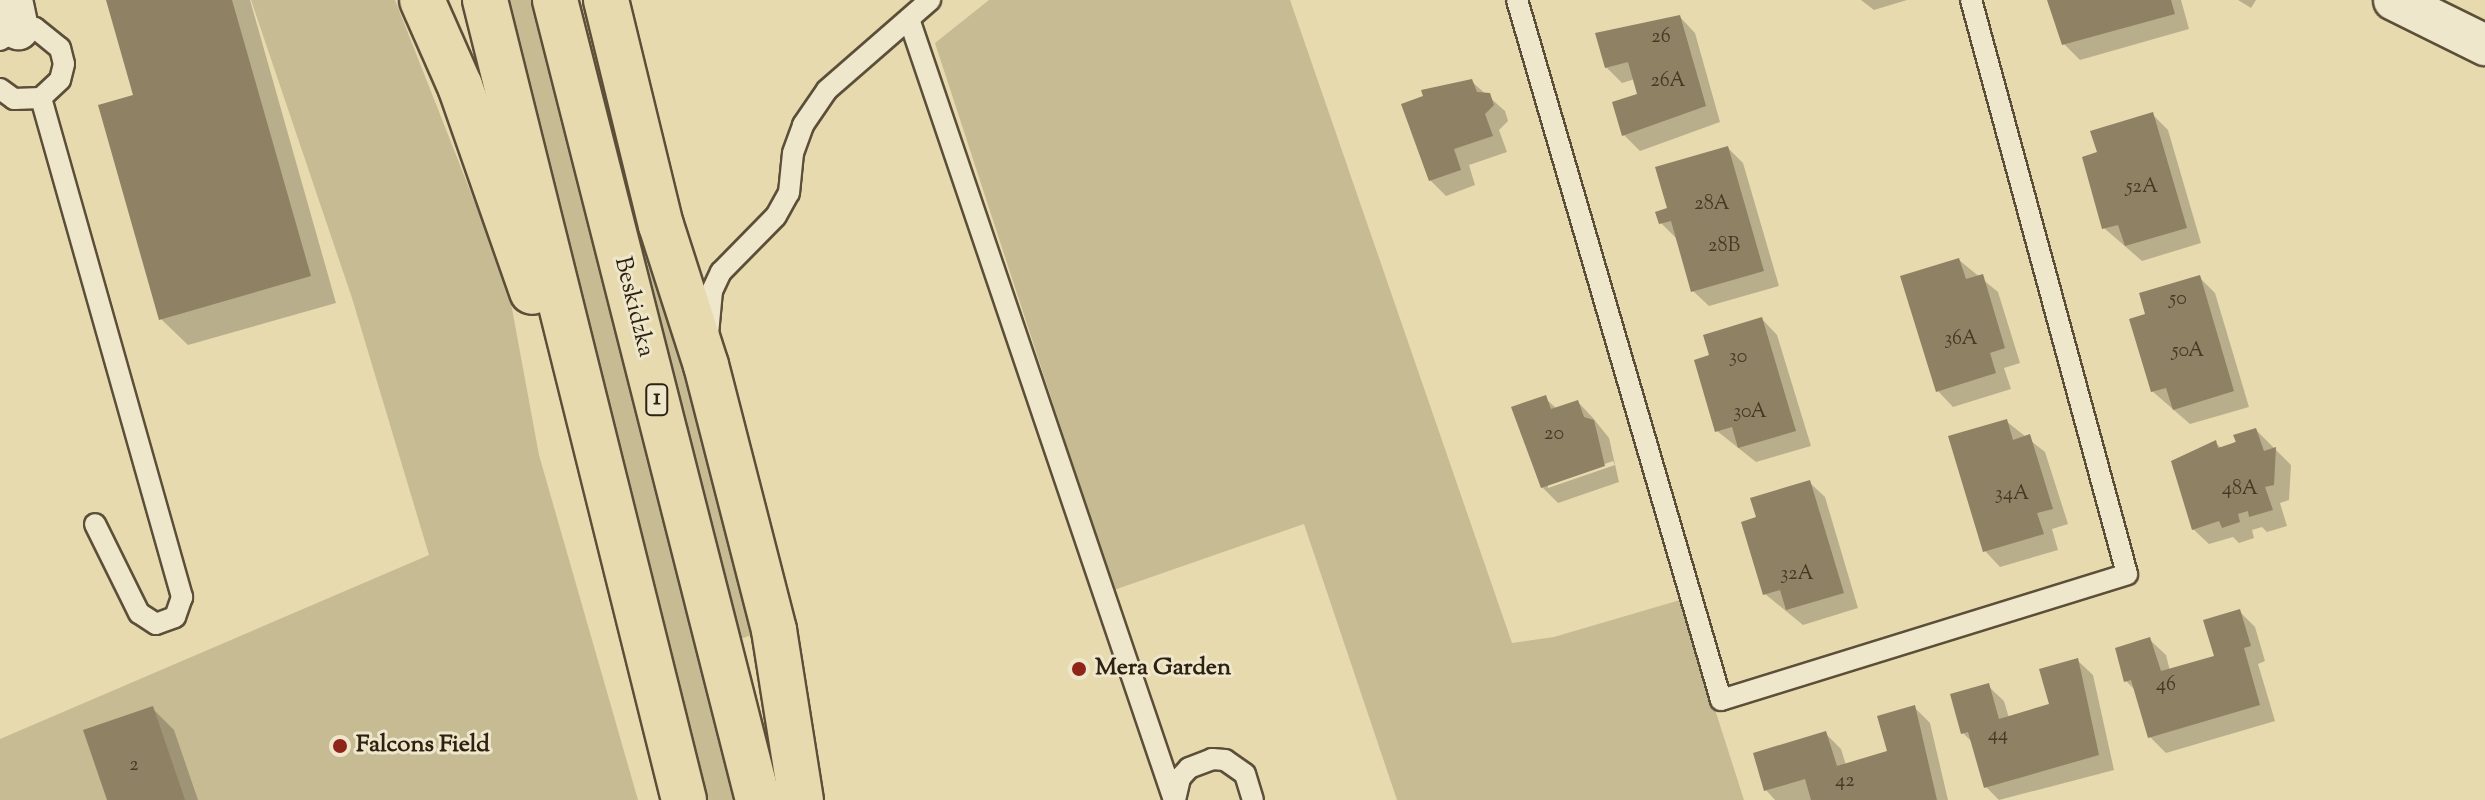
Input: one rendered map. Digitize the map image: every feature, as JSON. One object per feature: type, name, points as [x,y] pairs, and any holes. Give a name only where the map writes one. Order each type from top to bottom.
[{"type":"main road","points":[[422,0],[594,442]]},
{"type":"main road","points":[[485,0],[684,800]]},
{"type":"main road","name":"Beskidzka","points":[[555,0],[758,800]]},
{"type":"main road","points":[[606,0],[661,225],[706,365],[774,630],[801,800]]},
{"type":"street","points":[[2394,0],[2485,45]]},
{"type":"lane","points":[[706,365],[712,291],[739,250],[776,216],[789,193],[793,153],[803,125],[827,90],[930,0]]},
{"type":"lane","points":[[1517,0],[1721,700],[2127,574],[1971,0]]},
{"type":"lane","points":[[909,19],[1175,800]]},
{"type":"lane","points":[[0,89],[14,99],[41,98],[60,80],[60,48],[35,28],[10,23]]},
{"type":"lane","points":[[41,98],[182,597],[175,617],[156,624],[139,613],[95,524]]},
{"type":"lane","points":[[1175,800],[1180,778],[1199,762],[1212,759],[1225,760],[1245,774],[1253,800]]},
{"type":"shaded area","points":[[251,0],[395,0],[508,287],[539,455],[638,800],[0,800],[0,739],[429,555],[352,298]]},
{"type":"shaded area","points":[[508,0],[534,0],[734,800],[707,800]]},
{"type":"shaded area","points":[[582,0],[590,0],[752,635],[740,639]]},
{"type":"shaded area","points":[[989,0],[1290,0],[1512,643],[1554,637],[1680,600],[1744,800],[1397,800],[1304,524],[1114,590],[935,43]]},
{"type":"building","points":[[106,0],[232,0],[311,276],[159,320],[98,105],[133,95]]},
{"type":"building","points":[[2047,0],[2171,0],[2175,14],[2062,45]]},
{"type":"building","points":[[1680,15],[1706,106],[1622,136],[1612,102],[1637,94],[1628,62],[1605,68],[1595,33]]},
{"type":"building","points":[[1472,79],[1477,92],[1490,93],[1494,105],[1485,114],[1493,136],[1454,149],[1461,170],[1429,181],[1401,104],[1423,96],[1421,90]]},
{"type":"building","points":[[2153,112],[2187,228],[2125,246],[2118,225],[2102,229],[2082,157],[2097,152],[2090,131]]},
{"type":"building","points":[[1728,146],[1764,271],[1691,292],[1671,221],[1659,224],[1655,212],[1667,208],[1655,167]]},
{"type":"building","points":[[1959,258],[1966,279],[1983,274],[2005,348],[1990,353],[1996,373],[1936,392],[1900,276]]},
{"type":"building","points":[[2200,275],[2234,391],[2173,410],[2166,388],[2151,392],[2129,319],[2145,314],[2139,293]]},
{"type":"building","points":[[1762,317],[1796,431],[1738,448],[1732,427],[1715,432],[1694,360],[1709,355],[1703,335]]},
{"type":"building","points":[[1546,395],[1551,409],[1578,400],[1584,417],[1594,420],[1605,466],[1541,488],[1511,407]]},
{"type":"building","points":[[2007,419],[2013,440],[2030,434],[2053,509],[2037,513],[2044,534],[1983,552],[1948,436]]},
{"type":"building","points":[[2256,428],[2264,451],[2276,447],[2274,485],[2265,487],[2273,510],[2249,517],[2248,511],[2238,514],[2240,522],[2222,528],[2219,521],[2192,530],[2171,461],[2216,440],[2218,448],[2236,442],[2233,435]]},
{"type":"building","points":[[1810,480],[1844,593],[1786,610],[1780,590],[1763,595],[1741,522],[1756,517],[1750,498]]},
{"type":"building","points":[[2240,609],[2251,646],[2244,648],[2260,705],[2148,738],[2131,680],[2124,682],[2115,648],[2150,637],[2161,671],[2214,656],[2203,620]]},
{"type":"building","points":[[2078,658],[2099,755],[1984,788],[1968,732],[1961,734],[1950,694],[1989,683],[1999,719],[2049,704],[2039,669]]},
{"type":"building","points":[[1915,705],[1937,800],[1811,800],[1805,779],[1764,791],[1753,753],[1826,731],[1837,766],[1887,751],[1877,716]]},
{"type":"building","points":[[153,706],[185,800],[107,800],[83,730]]},
{"type":"place","name":"Mera Garden","points":[[1079,669]]},
{"type":"place","name":"Falcons Field","points":[[340,746]]}]
